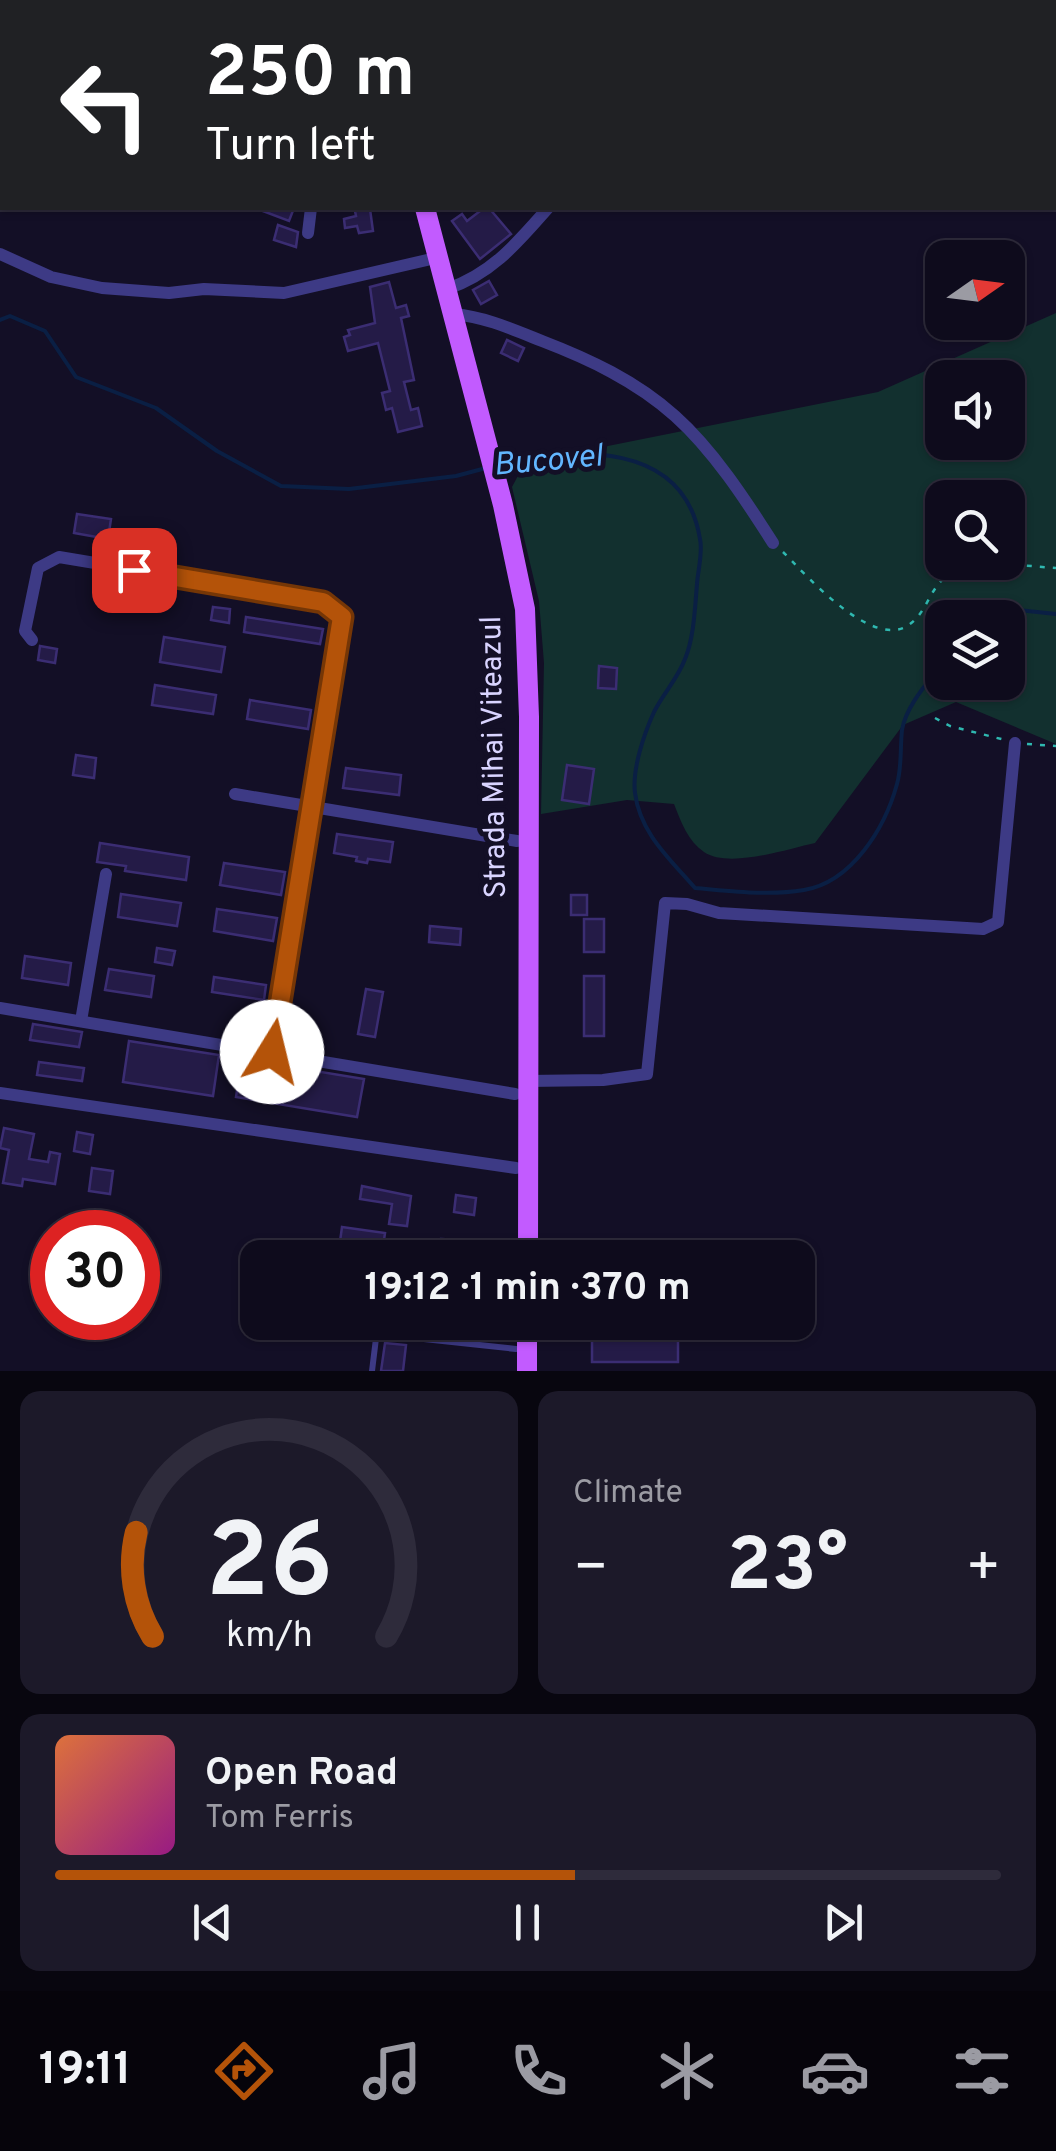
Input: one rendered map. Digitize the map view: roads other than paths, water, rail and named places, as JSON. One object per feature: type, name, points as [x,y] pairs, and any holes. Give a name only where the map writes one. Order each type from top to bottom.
[{"type":"main road","name":"Strada Mihai Viteazul","points":[[414,210],[475,418]]},
{"type":"main road","name":"Strada Mihai Viteazul","points":[[426,210],[454,314],[497,508],[520,581],[527,641],[516,1240]]},
{"type":"main road","name":"Strada Mihai Viteazul","points":[[497,508],[513,624],[527,1240]]},
{"type":"main road","points":[[516,1340],[516,1371]]},
{"type":"main road","points":[[527,1340],[527,1371]]},
{"type":"street","points":[[308,233],[311,210]]},
{"type":"street","points":[[447,289],[472,280],[497,262],[546,210]]},
{"type":"street","points":[[0,254],[50,277],[102,288],[169,293],[204,288],[284,293],[426,260]]},
{"type":"street","points":[[454,314],[478,316],[584,357],[637,387],[676,416],[704,448],[773,543]]},
{"type":"street","points":[[32,640],[25,630],[38,568],[59,557],[323,602],[342,617],[272,1052]]},
{"type":"street","points":[[0,1008],[521,1087],[647,1074],[665,903],[719,912],[983,929],[998,922],[1015,743]]},
{"type":"street","points":[[235,794],[517,842]]},
{"type":"street","points":[[81,1021],[106,874]]},
{"type":"street","points":[[0,1093],[516,1168]]},
{"type":"lane","points":[[372,1371],[376,1340]]},
{"type":"lane","points":[[437,1340],[516,1348]]},
{"type":"waterway","name":"Bucovel","points":[[0,320],[10,316],[45,331],[76,377],[156,408],[217,451],[281,486],[349,489],[456,476],[486,468]]},
{"type":"waterway","name":"Bucovel","points":[[500,465],[561,455],[622,458],[673,483],[690,507],[701,550],[694,622],[682,666],[650,721],[635,773],[635,793],[650,833],[695,888],[763,893],[804,890],[821,885],[851,865],[875,835],[892,801],[899,778],[902,730],[908,712],[925,686]]},
{"type":"waterway","name":"Bucovel","points":[[1025,611],[1056,614]]}]
